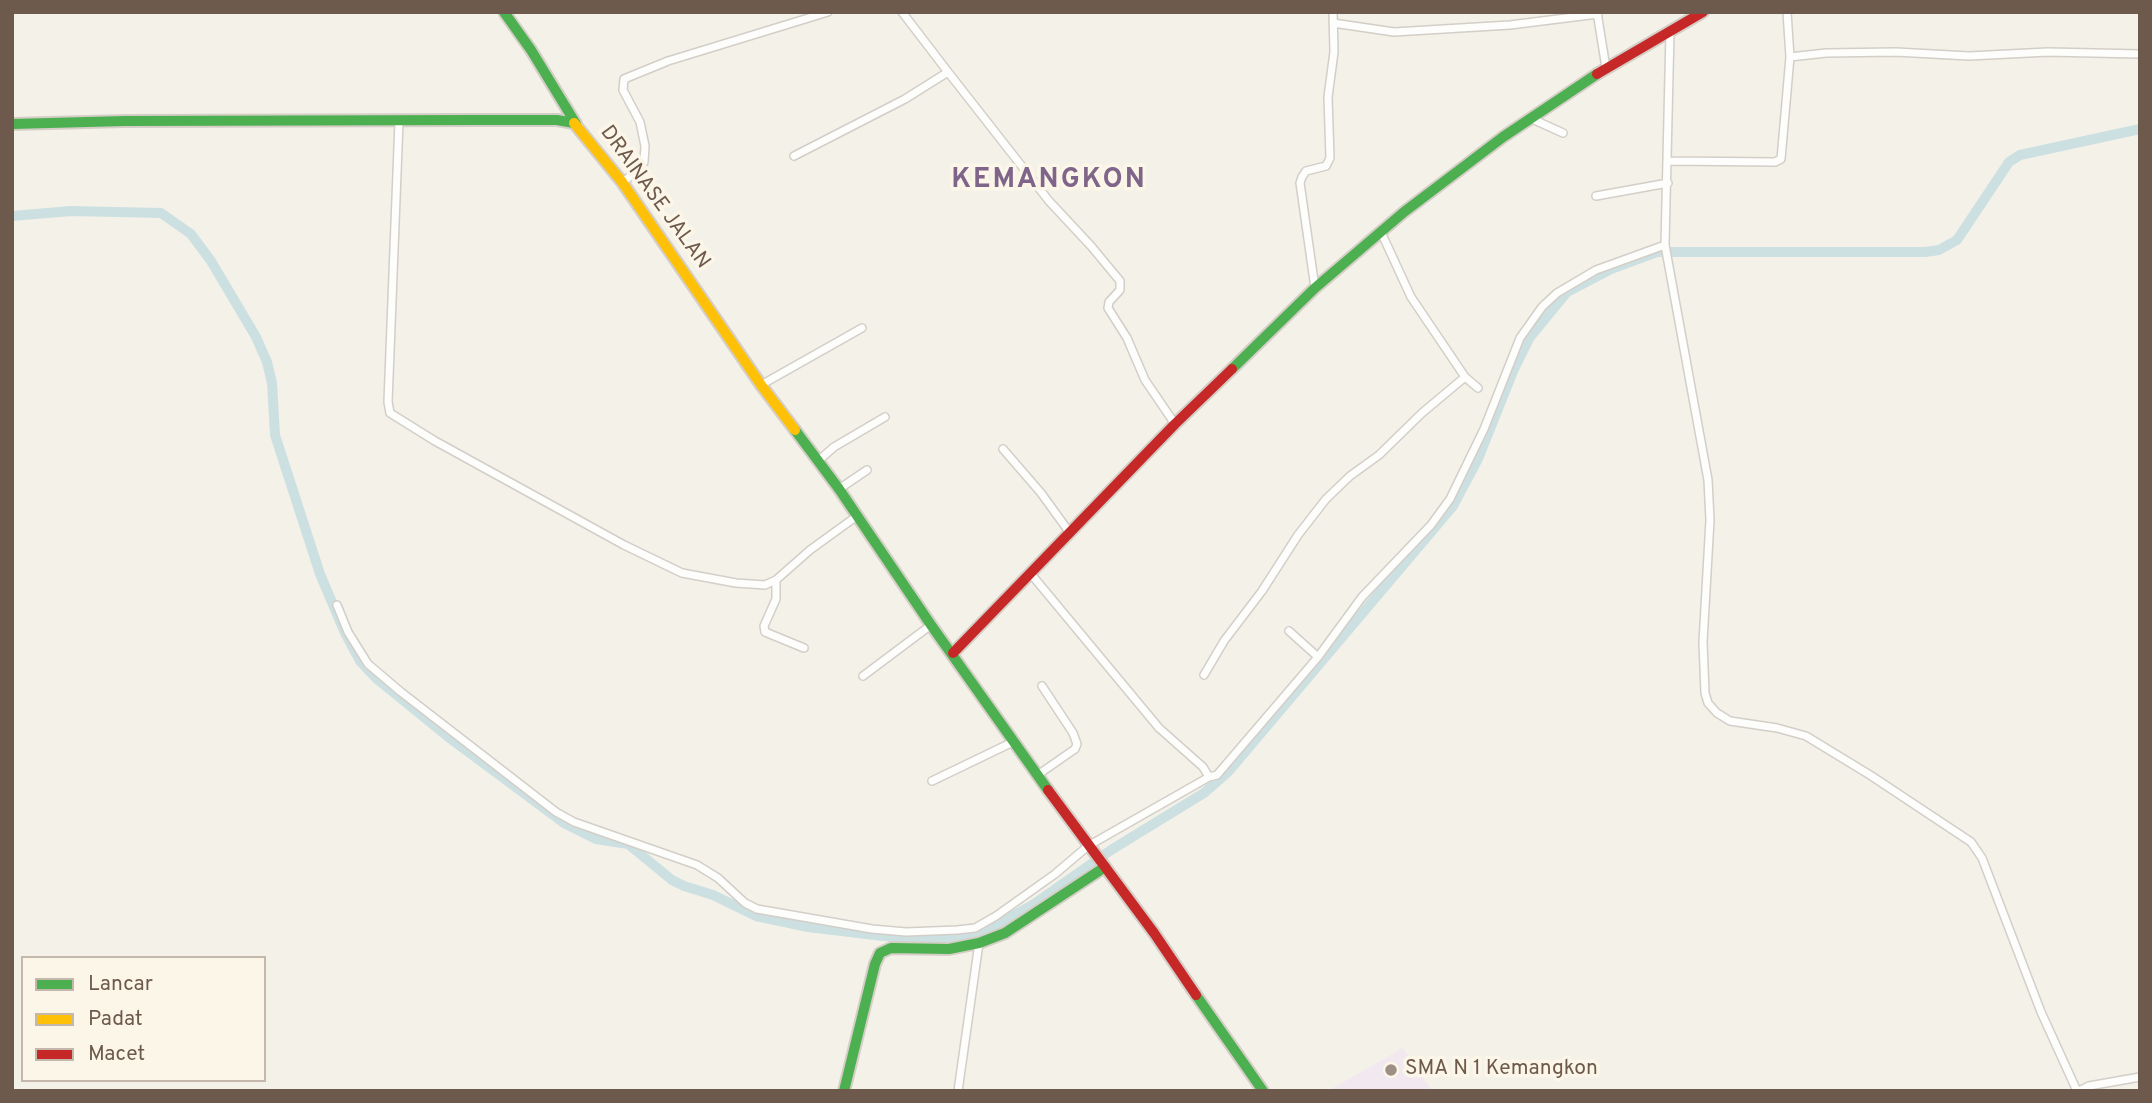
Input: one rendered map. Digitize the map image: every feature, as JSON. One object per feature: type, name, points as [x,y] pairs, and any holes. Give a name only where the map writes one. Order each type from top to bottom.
[{"type":"street","points":[[503,12],[531,50],[576,124]]},
{"type":"street","points":[[622,182],[639,172],[644,162],[645,146],[640,122],[622,90],[625,78],[668,61],[828,12]]},
{"type":"street","points":[[902,12],[1049,201],[1120,281],[1119,290],[1109,302],[1108,308],[1127,338],[1145,380],[1175,424]]},
{"type":"street","points":[[1315,288],[1300,183],[1307,171],[1326,166],[1330,158],[1328,97],[1334,52],[1333,12]]},
{"type":"street","points":[[953,653],[1175,424],[1315,288],[1420,199],[1530,117],[1606,68],[1703,12]]},
{"type":"street","points":[[1669,160],[1775,162],[1781,159],[1790,57],[1787,12]]},
{"type":"street","points":[[1333,23],[1394,32],[1421,31],[1510,25],[1597,13],[1606,68]]},
{"type":"street","points":[[1670,31],[1666,250],[1708,480],[1710,520],[1703,642],[1705,693],[1708,703],[1730,721],[1777,728],[1806,736],[1971,842],[1982,858],[2041,1012],[2078,1091],[2089,1086],[2140,1077]]},
{"type":"street","points":[[1790,57],[1826,53],[1896,52],[1969,56],[2048,52],[2140,54]]},
{"type":"street","points":[[793,156],[905,99],[948,72]]},
{"type":"street","points":[[1530,117],[1563,133]]},
{"type":"street","name":"DRAINASE JALAN","points":[[12,124],[125,121],[557,120],[576,124],[622,182],[761,385],[839,489],[931,625],[1089,847],[1154,933],[1263,1091]]},
{"type":"street","points":[[399,122],[388,402],[390,413],[435,441],[624,545],[682,573],[754,586],[765,585],[776,580],[810,550],[857,516]]},
{"type":"street","points":[[1596,196],[1668,183]]},
{"type":"street","points":[[1381,232],[1411,297],[1465,377],[1478,388]]},
{"type":"street","points":[[337,605],[348,632],[368,664],[556,812],[599,831],[697,865],[718,878],[745,903],[757,909],[872,929],[906,932],[975,928],[1023,897],[1089,847],[1209,777],[1217,775],[1318,657],[1362,597],[1431,525],[1450,499],[1484,429],[1520,338],[1542,307],[1564,288],[1596,270],[1666,250]]},
{"type":"street","points":[[761,385],[862,328]]},
{"type":"street","points":[[1204,676],[1224,641],[1262,591],[1297,535],[1326,499],[1465,377]]},
{"type":"street","points":[[818,461],[834,447],[885,417]]},
{"type":"street","points":[[1003,449],[1041,493],[1070,533]]},
{"type":"street","points":[[839,489],[867,470]]},
{"type":"street","points":[[1031,574],[1159,729],[1203,767],[1209,777]]},
{"type":"street","points":[[776,580],[776,599],[764,626],[765,632],[804,648]]},
{"type":"street","points":[[863,676],[931,625]]},
{"type":"street","points":[[1289,631],[1318,657]]},
{"type":"street","points":[[1039,774],[1075,749],[1077,744],[1073,733],[1042,686]]},
{"type":"street","points":[[932,781],[1015,741]]},
{"type":"street","points":[[844,1091],[880,953],[891,948],[949,949],[979,943],[1005,933],[1105,867]]},
{"type":"street","points":[[958,1091],[979,943]]},
{"type":"shaded area","name":"SMA N 1 Kemangkon","points":[[1402,1047],[1432,1091],[1328,1091],[1396,1052]]},
{"type":"waterway","points":[[12,216],[71,211],[161,213],[191,234],[211,261],[256,337],[267,362],[272,383],[275,435],[320,574],[345,633],[360,661],[376,678],[451,739],[564,823],[596,839],[628,844],[672,880],[684,886],[713,895],[756,916],[808,927],[922,938],[969,936],[993,927],[1034,904],[1111,850],[1204,793],[1228,772],[1453,506],[1478,459],[1514,369],[1530,337],[1567,292],[1611,269],[1657,252],[1939,250],[1957,240],[2009,162],[2020,155],[2140,129]]},
{"type":"traffic: fast","points":[[504,12],[531,50],[576,124]]},
{"type":"traffic: fast","points":[[1232,369],[1315,288],[1404,212],[1503,137],[1597,74]]},
{"type":"traffic: fast","points":[[12,124],[476,120],[557,120],[574,123]]},
{"type":"traffic: fast","points":[[795,430],[1048,790]]},
{"type":"traffic: fast","points":[[844,1091],[880,953],[891,948],[949,949],[979,943],[1005,933],[1105,867]]},
{"type":"traffic: fast","points":[[1196,995],[1263,1091]]},
{"type":"traffic: slow","points":[[574,123],[622,182],[761,385],[795,430]]},
{"type":"traffic: jam","points":[[1597,74],[1703,12]]},
{"type":"traffic: jam","points":[[953,653],[1175,424],[1232,369]]},
{"type":"traffic: jam","points":[[1048,790],[1154,933],[1196,995]]},
{"type":"place","name":"SMA N 1 Kemangkon","points":[[1391,1070]]},
{"type":"district","name":"KEMANGKON","points":[[1049,181]]}]
